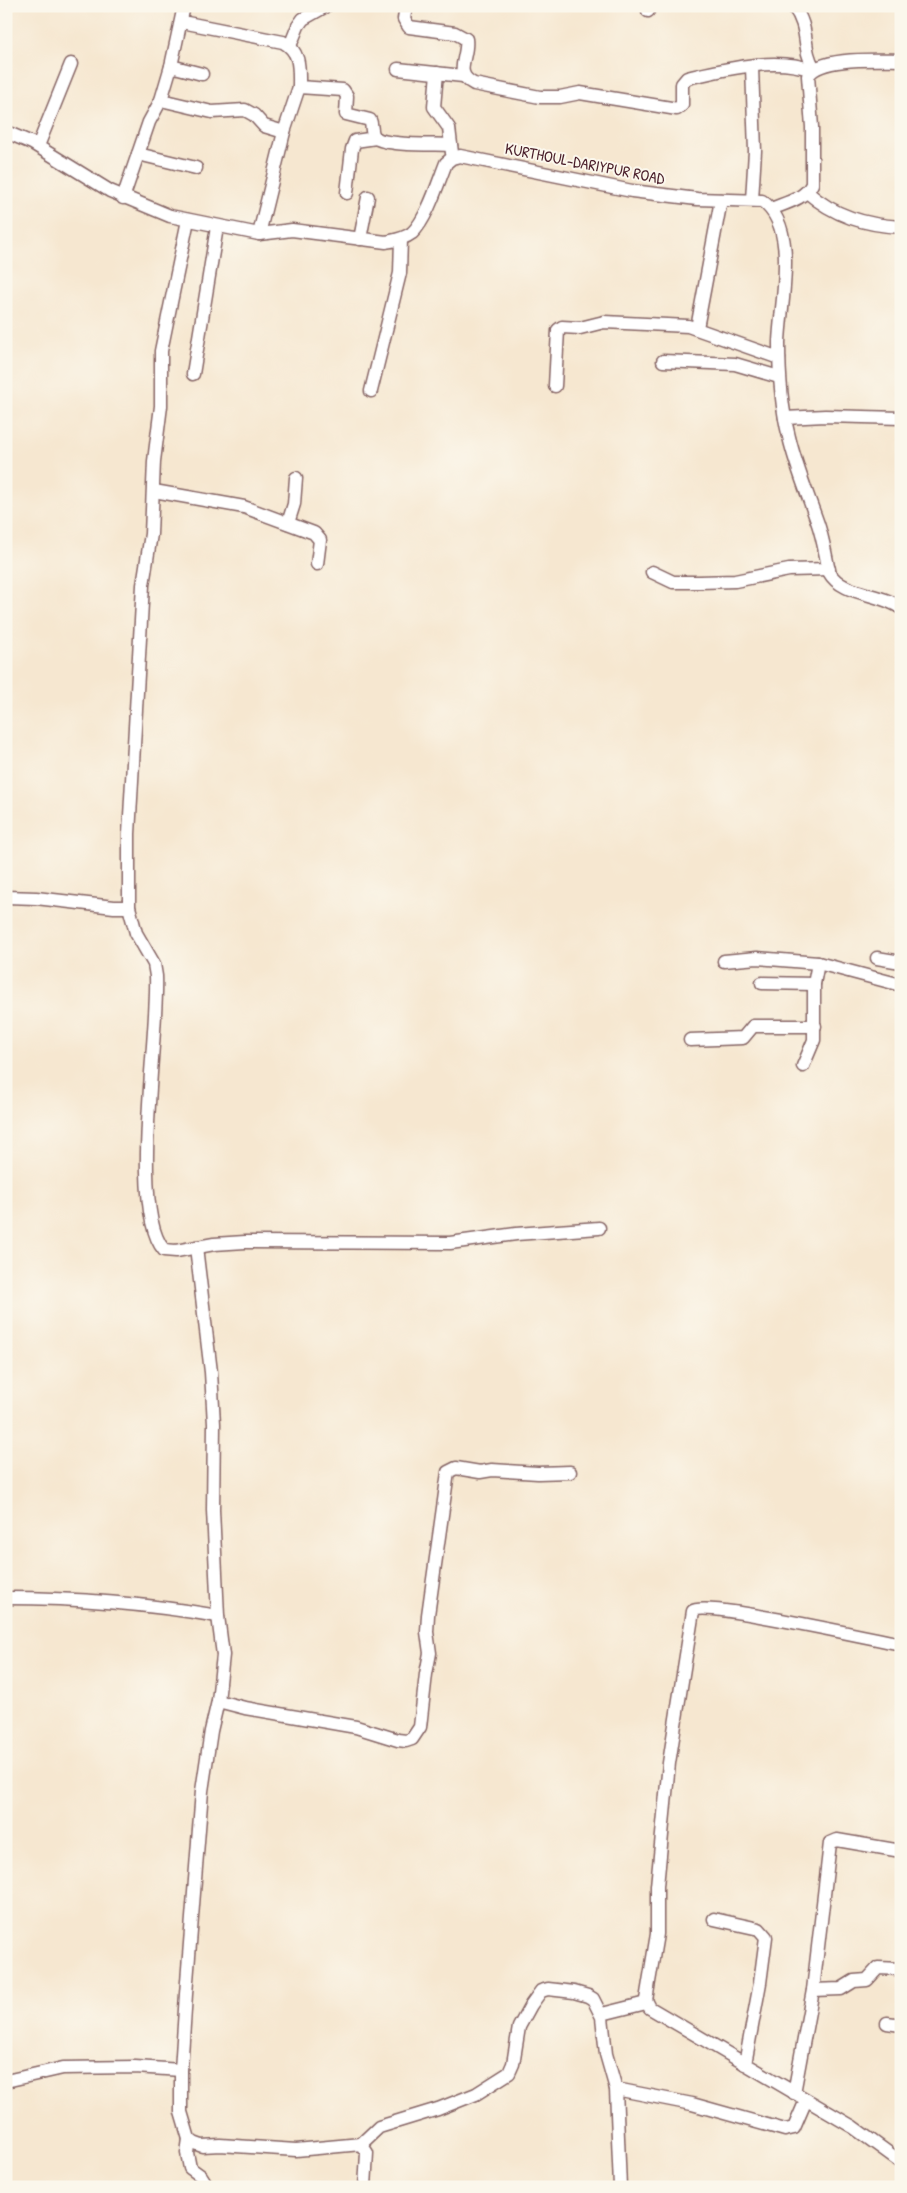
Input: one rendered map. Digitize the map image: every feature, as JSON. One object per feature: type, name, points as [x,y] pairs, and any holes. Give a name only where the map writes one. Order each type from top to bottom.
[{"type":"street","points":[[123,198],[149,122],[162,100],[182,22],[184,6]]},
{"type":"street","points":[[290,46],[303,19],[326,6]]},
{"type":"street","points":[[406,6],[404,18],[409,26],[455,34],[466,39],[462,68],[464,76]]},
{"type":"street","points":[[793,6],[805,29],[808,56],[812,69],[808,76],[812,127],[812,184],[807,192],[800,197],[771,209],[783,234],[785,252],[779,358],[779,377],[785,418],[794,458],[818,524],[833,579],[841,585],[880,597],[901,608]]},
{"type":"street","points":[[182,22],[282,42],[290,46],[298,58],[299,87],[284,132],[259,234]]},
{"type":"street","points":[[398,69],[464,76],[474,84],[540,96],[560,97],[580,93],[677,109],[682,105],[682,84],[687,78],[722,70],[795,65],[812,69],[834,62],[901,60]]},
{"type":"street","points":[[38,146],[71,64]]},
{"type":"street","points":[[171,66],[202,74]]},
{"type":"street","points":[[752,67],[755,151],[752,200]]},
{"type":"street","points":[[6,132],[38,146],[123,198],[155,211],[218,227],[259,234],[292,230],[386,242],[401,239],[411,234],[419,225],[452,151],[447,122],[434,107],[437,73]]},
{"type":"street","points":[[299,87],[343,90],[347,96],[346,114],[370,120],[373,134],[376,138],[355,141],[352,149],[347,193]]},
{"type":"street","points":[[162,100],[212,112],[245,110],[254,115],[264,126],[284,132]]},
{"type":"street","name":"KURTHOUL-DARIYPUR ROAD","points":[[376,138],[389,142],[452,151],[541,174],[632,191],[697,199],[762,201],[771,209]]},
{"type":"street","points":[[138,154],[196,168]]},
{"type":"street","points":[[807,192],[830,210],[850,219],[878,226],[901,227]]},
{"type":"street","points":[[360,239],[368,197]]},
{"type":"street","points":[[697,328],[721,200]]},
{"type":"street","points":[[188,220],[162,351],[161,406],[154,461],[151,534],[143,585],[129,834],[129,907],[136,934],[154,964],[156,976],[146,1164],[155,1233],[159,1245],[164,1250],[176,1251],[245,1242],[450,1243],[516,1234],[598,1228]]},
{"type":"street","points":[[193,374],[218,227]]},
{"type":"street","points":[[371,391],[400,274],[401,239]]},
{"type":"street","points":[[554,386],[557,335],[562,327],[580,328],[604,322],[676,325],[697,328],[779,358]]},
{"type":"street","points":[[663,361],[734,364],[779,377]]},
{"type":"street","points":[[785,418],[825,416],[901,418]]},
{"type":"street","points":[[288,523],[293,511],[296,478]]},
{"type":"street","points":[[154,491],[244,507],[318,536],[320,545],[317,564]]},
{"type":"street","points":[[652,572],[673,582],[713,582],[735,581],[789,570],[829,569]]},
{"type":"street","points":[[6,897],[36,898],[114,908],[129,907]]},
{"type":"street","points":[[724,961],[758,958],[818,963],[901,985]]},
{"type":"street","points":[[877,958],[901,962]]},
{"type":"street","points":[[803,1066],[813,1044],[814,984],[818,963]]},
{"type":"street","points":[[762,983],[814,984]]},
{"type":"street","points":[[690,1040],[743,1038],[753,1026],[814,1026]]},
{"type":"street","points":[[196,1247],[211,1372],[214,1424],[213,1510],[218,1616],[223,1655],[218,1701],[210,1731],[202,1791],[181,2070],[181,2112],[189,2139],[187,2153],[190,2168],[201,2176],[208,2187]]},
{"type":"street","points":[[218,1701],[245,1708],[356,1727],[398,1740],[406,1741],[412,1739],[420,1727],[430,1653],[427,1632],[428,1614],[448,1472],[456,1468],[480,1472],[492,1470],[538,1473],[570,1472]]},
{"type":"street","points":[[6,1598],[110,1602],[218,1616]]},
{"type":"street","points":[[901,1644],[740,1613],[700,1608],[694,1611],[669,1763],[657,1886],[657,1938],[646,2003],[650,2008],[853,2128],[901,2162]]},
{"type":"street","points":[[794,2093],[813,1990],[830,1843],[837,1840],[901,1851]]},
{"type":"street","points":[[714,1919],[759,1929],[766,1937],[760,1983],[745,2064]]},
{"type":"street","points":[[813,1990],[841,1989],[854,1981],[869,1979],[878,1968],[901,1969]]},
{"type":"street","points":[[189,2139],[194,2144],[202,2146],[220,2145],[274,2150],[301,2150],[361,2144],[379,2127],[476,2094],[508,2073],[513,2064],[519,2027],[541,1991],[548,1989],[582,1994],[593,1999],[602,2014],[606,2054],[616,2089],[620,2187]]},
{"type":"street","points":[[602,2014],[646,2003]]},
{"type":"street","points":[[887,2023],[901,2025]]},
{"type":"street","points":[[6,2081],[63,2068],[135,2067],[181,2070]]},
{"type":"street","points":[[616,2089],[692,2104],[785,2130],[794,2128],[806,2100]]},
{"type":"street","points":[[361,2144],[367,2152],[366,2187]]}]
